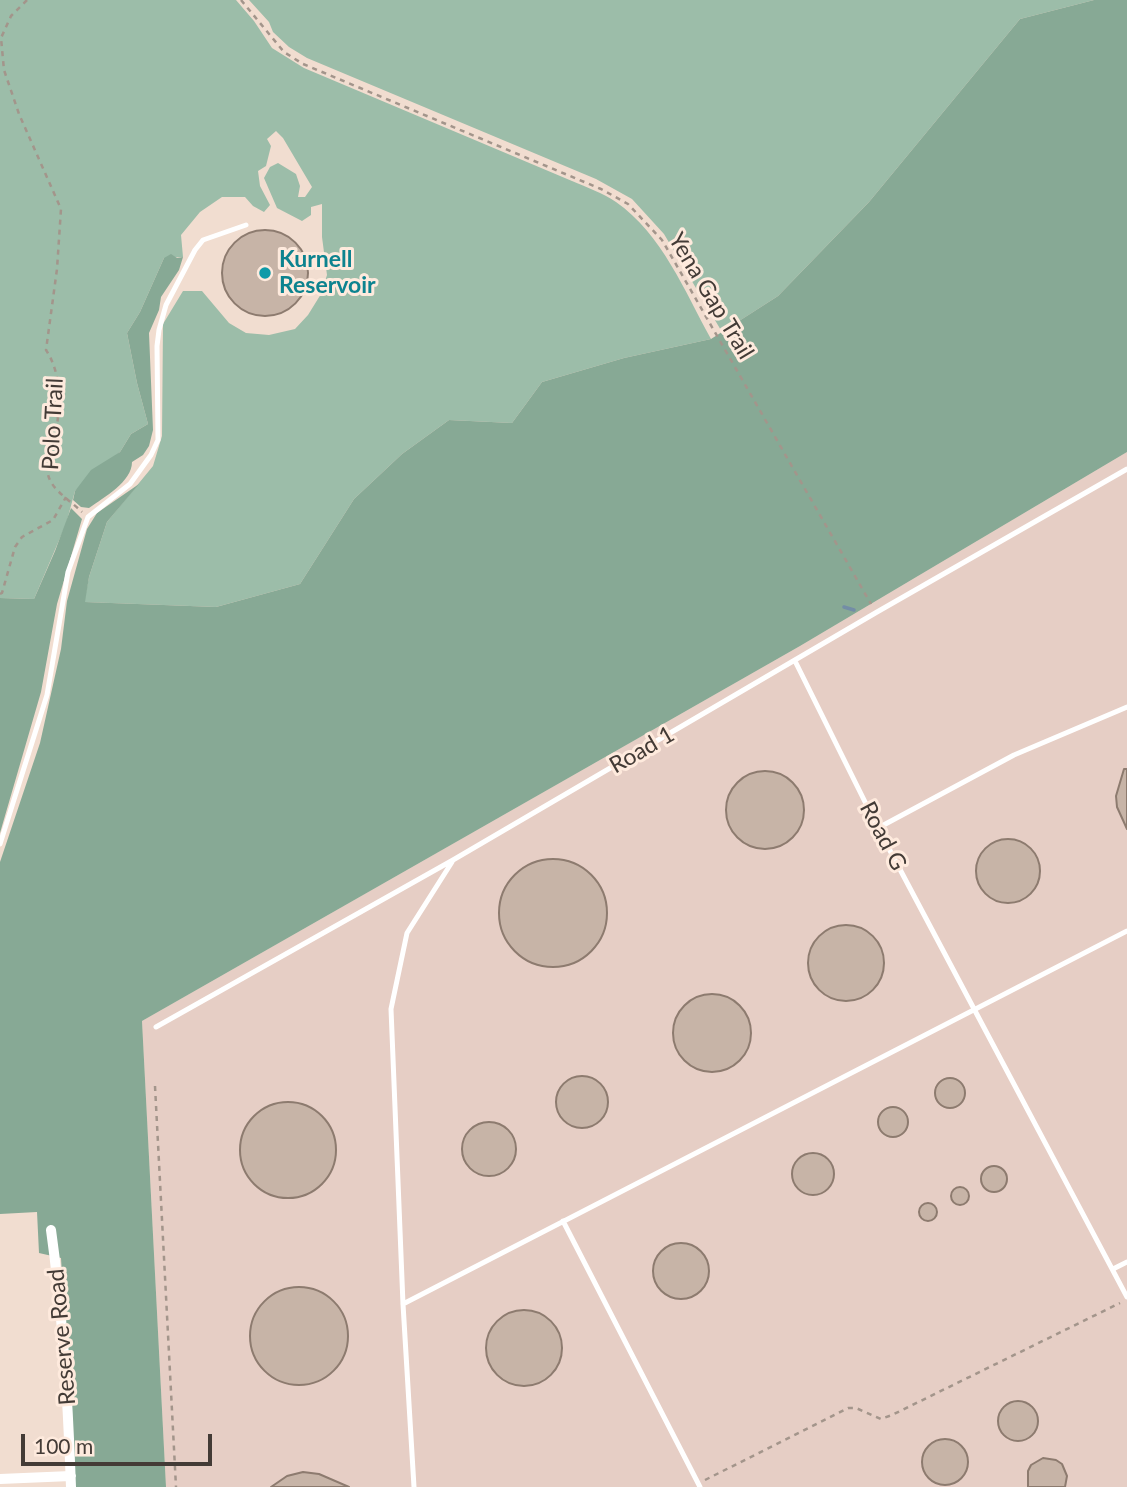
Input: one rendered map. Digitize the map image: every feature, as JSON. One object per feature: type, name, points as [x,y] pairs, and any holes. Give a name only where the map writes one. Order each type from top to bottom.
[{"type":"street","name":"Reserve Road","points":[[51,1230],[57,1271],[71,1482]]},
{"type":"street","points":[[0,1479],[71,1482]]},
{"type":"lane","points":[[0,844],[47,695],[68,572],[88,517],[139,475],[158,440],[156,366],[159,330],[166,305],[203,240],[246,225]]},
{"type":"lane","name":"Road 1","points":[[156,1027],[453,860],[1127,469]]},
{"type":"lane","name":"Road G","points":[[795,660],[878,828],[1127,1298]]},
{"type":"lane","points":[[878,828],[1014,755],[1127,707]]},
{"type":"lane","points":[[414,1487],[403,1304],[391,1009],[407,933],[453,860]]},
{"type":"lane","points":[[403,1304],[1127,931]]},
{"type":"lane","points":[[563,1221],[700,1485]]},
{"type":"lane","points":[[1113,1269],[1127,1262]]},
{"type":"path","name":"Polo Trail","points":[[27,0],[10,16],[1,38],[4,70],[19,114],[61,209],[57,269],[46,350],[53,360],[58,376],[58,405],[56,433],[46,465],[50,482],[88,517]]},
{"type":"path","name":"Yena Gap Trail","points":[[241,0],[284,51],[303,64],[601,190],[628,204],[662,240],[877,612]]},
{"type":"path","points":[[0,594],[15,547],[22,537],[53,520],[66,497]]},
{"type":"path","points":[[155,1086],[176,1487]]},
{"type":"path","points":[[700,1485],[848,1408],[856,1408],[881,1419],[892,1415],[1127,1298]]},
{"type":"shaded area","points":[[1127,452],[1127,1487],[166,1487],[142,1021],[800,646]]},
{"type":"green space","points":[[0,0],[236,0],[272,48],[304,68],[589,188],[616,202],[647,230],[659,247],[682,283],[711,339],[624,358],[542,382],[512,423],[449,420],[402,454],[354,499],[300,584],[216,607],[84,602],[89,577],[107,522],[153,466],[162,436],[163,324],[183,291],[202,291],[229,323],[246,333],[269,335],[295,329],[321,294],[327,275],[322,237],[322,204],[311,207],[311,215],[302,221],[277,208],[264,178],[270,167],[278,163],[296,174],[300,186],[298,197],[305,197],[312,187],[283,138],[276,131],[267,139],[271,146],[266,166],[258,171],[260,186],[270,205],[264,212],[253,206],[245,197],[222,197],[200,212],[181,235],[183,257],[164,258],[140,312],[127,333],[148,424],[131,434],[120,452],[75,491],[66,524],[34,599],[0,598]]},
{"type":"green space","points":[[249,0],[1094,0],[1020,19],[869,202],[778,296],[722,332],[664,234],[632,199],[596,179],[307,58],[289,47],[273,32],[269,22]]},
{"type":"green space","points":[[1094,0],[1127,0],[1127,452],[800,646],[142,1021],[166,1487],[75,1487],[61,1258],[39,1253],[37,1212],[0,1214],[0,862],[40,743],[61,649],[67,601],[87,529],[97,513],[139,484],[107,522],[89,577],[85,602],[216,607],[300,584],[354,499],[402,454],[449,420],[512,423],[542,382],[624,358],[711,339],[778,296],[869,202],[1020,19]]},
{"type":"green space","points":[[171,254],[177,258],[183,257],[179,270],[161,297],[159,310],[149,333],[153,430],[149,446],[143,455],[132,462],[127,476],[116,488],[89,508],[81,507],[73,500],[75,491],[91,470],[120,452],[131,434],[148,424],[127,333],[140,312],[164,258]]},
{"type":"green space","points":[[71,508],[82,519],[57,604],[41,692],[0,833],[0,598],[34,599]]},
{"type":"building","name":"Kurnell Reservoir","points":[[265,230],[281,234],[295,243],[304,257],[308,273],[304,289],[295,303],[281,312],[265,316],[249,312],[235,303],[226,289],[222,273],[226,257],[235,243],[249,234]]},
{"type":"building","points":[[1124,769],[1127,769],[1127,829],[1117,807],[1116,796]]},
{"type":"building","points":[[765,771],[780,774],[797,788],[804,810],[801,825],[787,842],[765,849],[750,846],[733,832],[726,810],[729,795],[743,778]]},
{"type":"building","points":[[1008,839],[1020,841],[1031,848],[1038,859],[1038,883],[1031,894],[1020,901],[1008,903],[996,901],[985,894],[978,883],[976,871],[978,859],[985,848],[996,841]]},
{"type":"building","points":[[553,859],[573,864],[591,875],[602,893],[607,913],[602,933],[591,951],[573,962],[553,967],[533,962],[515,951],[504,933],[499,913],[504,893],[515,875],[533,864]]},
{"type":"building","points":[[846,925],[861,928],[873,936],[881,948],[884,963],[881,978],[873,990],[861,998],[846,1001],[831,998],[819,990],[811,978],[808,963],[811,948],[819,936],[831,928]]},
{"type":"building","points":[[712,994],[727,997],[740,1005],[748,1018],[751,1033],[748,1048],[740,1061],[727,1069],[712,1072],[697,1069],[684,1061],[676,1048],[673,1033],[676,1018],[684,1005],[697,997]]},
{"type":"building","points":[[582,1076],[601,1083],[608,1102],[601,1121],[582,1128],[563,1121],[556,1102],[563,1083]]},
{"type":"building","points":[[950,1078],[961,1082],[965,1093],[961,1104],[950,1108],[939,1104],[935,1093],[939,1082]]},
{"type":"building","points":[[288,1102],[306,1106],[322,1116],[332,1132],[336,1150],[332,1168],[322,1184],[306,1194],[288,1198],[270,1194],[254,1184],[244,1168],[240,1150],[244,1132],[254,1116],[270,1106]]},
{"type":"building","points":[[893,1107],[904,1111],[908,1122],[904,1133],[893,1137],[882,1133],[878,1122],[882,1111]]},
{"type":"building","points":[[489,1122],[508,1130],[516,1149],[508,1168],[489,1176],[470,1168],[462,1149],[470,1130]]},
{"type":"building","points":[[813,1153],[828,1159],[834,1174],[828,1189],[813,1195],[798,1189],[792,1174],[798,1159]]},
{"type":"building","points":[[994,1166],[1003,1170],[1007,1179],[1003,1188],[994,1192],[985,1188],[981,1179],[985,1170]]},
{"type":"building","points":[[956,1187],[964,1187],[969,1196],[967,1203],[956,1205],[951,1200],[951,1192]]},
{"type":"building","points":[[924,1203],[932,1203],[937,1212],[935,1219],[924,1221],[919,1216],[919,1208]]},
{"type":"building","points":[[681,1243],[692,1245],[701,1251],[707,1260],[707,1282],[701,1291],[692,1297],[681,1299],[670,1297],[661,1291],[655,1282],[653,1271],[655,1260],[661,1251],[670,1245]]},
{"type":"building","points":[[299,1287],[318,1291],[334,1301],[344,1317],[348,1336],[344,1355],[334,1371],[318,1381],[299,1385],[280,1381],[264,1371],[254,1355],[250,1336],[254,1317],[264,1301],[280,1291]]},
{"type":"building","points":[[524,1310],[539,1313],[551,1321],[559,1333],[562,1348],[559,1363],[551,1375],[539,1383],[524,1386],[509,1383],[497,1375],[489,1363],[486,1348],[489,1333],[497,1321],[509,1313]]},
{"type":"building","points":[[1018,1401],[1026,1402],[1032,1407],[1037,1413],[1037,1429],[1032,1435],[1026,1440],[1018,1441],[1010,1440],[1004,1435],[999,1429],[998,1421],[999,1413],[1004,1407],[1010,1402]]},
{"type":"building","points":[[945,1439],[961,1446],[968,1462],[961,1478],[945,1485],[929,1478],[922,1462],[929,1446]]},
{"type":"building","points":[[1043,1458],[1062,1464],[1067,1476],[1065,1487],[1028,1487],[1028,1471],[1031,1465]]},
{"type":"building","points":[[303,1472],[319,1474],[349,1487],[271,1487],[287,1476]]},
{"type":"waterway","points":[[844,607],[854,610]]},
{"type":"place","name":"Kurnell Reservoir","points":[[265,273]]}]
